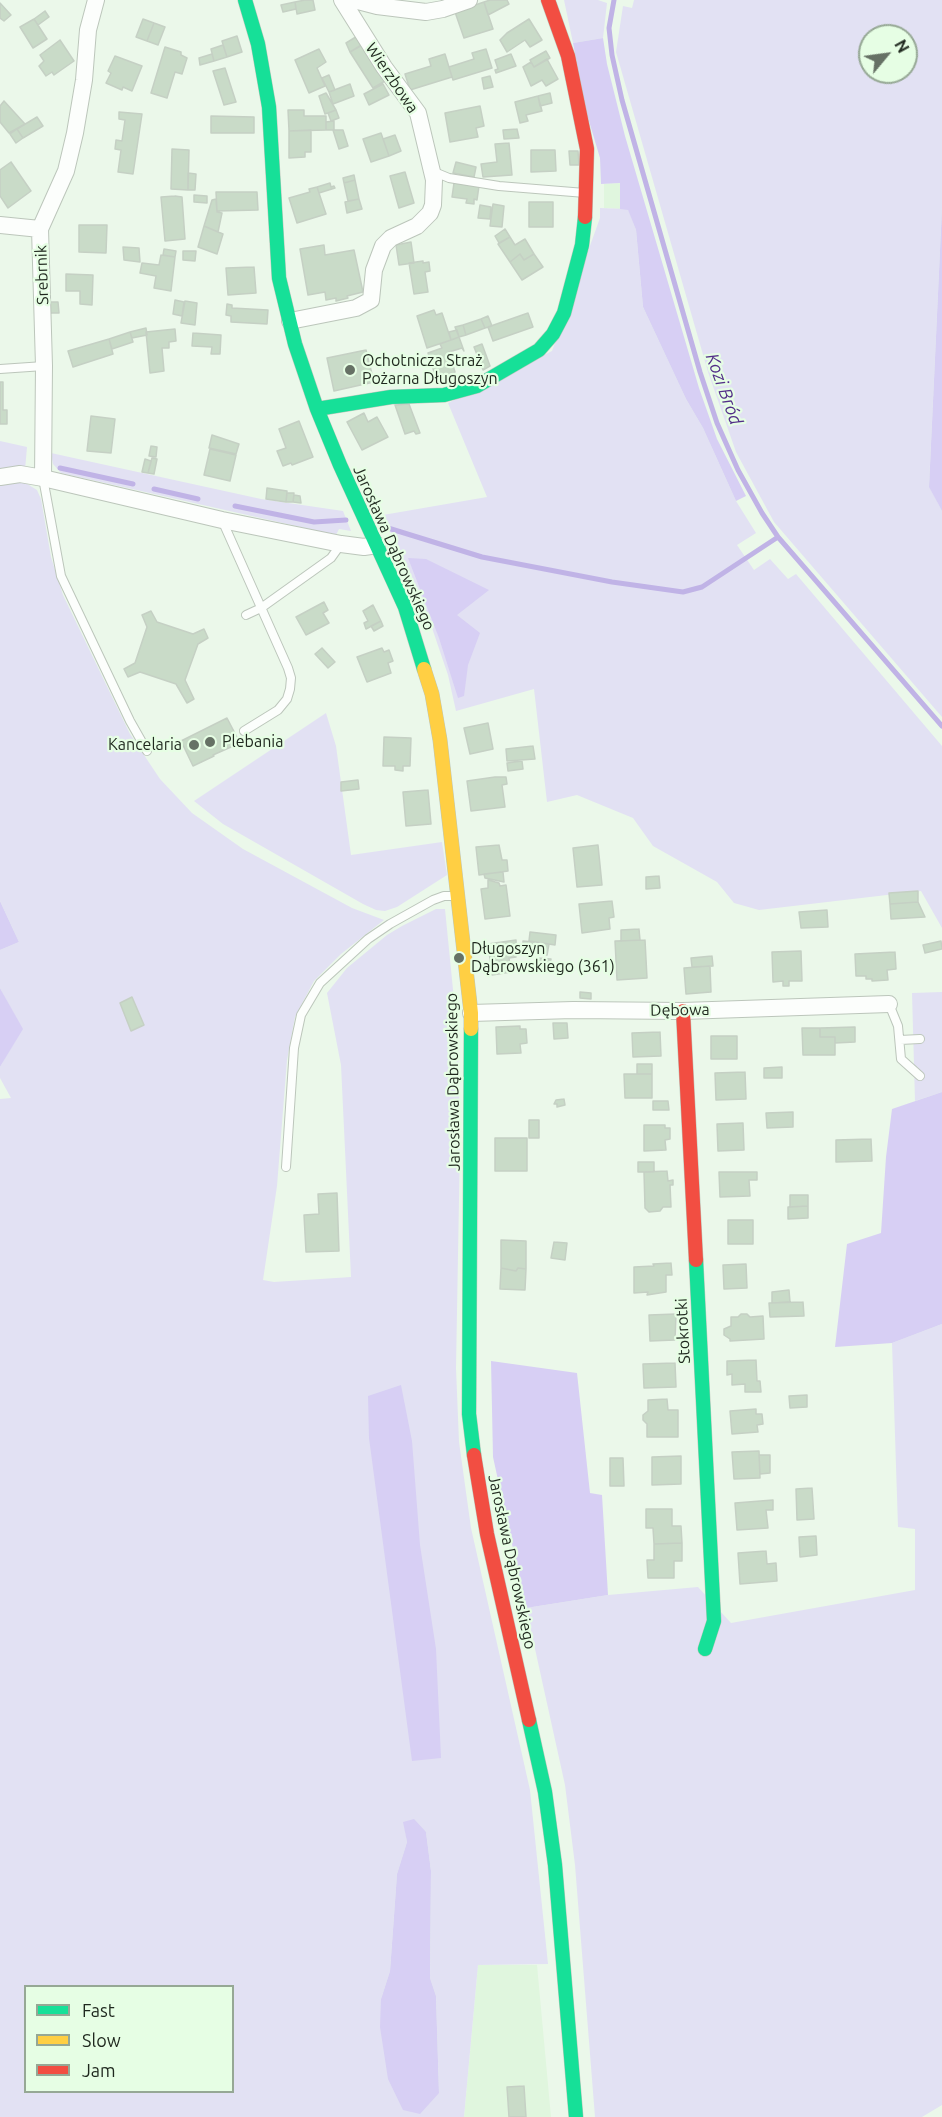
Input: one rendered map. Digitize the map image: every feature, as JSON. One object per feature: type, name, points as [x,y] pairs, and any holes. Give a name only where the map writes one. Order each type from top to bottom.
[{"type":"street","name":"Srebrnik","points":[[43,478],[44,366],[40,229],[66,171],[84,80],[88,30],[96,0]]},
{"type":"street","name":"Jarosława Dąbrowskiego","points":[[245,0],[258,44],[269,106],[279,278],[290,321],[317,409],[405,607],[432,694],[440,740],[471,1013],[469,1414],[475,1467],[487,1534],[545,1792],[555,1865],[576,2117]]},
{"type":"street","name":"Wierzbowa","points":[[290,321],[356,308],[371,300],[374,270],[383,246],[391,238],[417,226],[430,213],[435,192],[417,113],[384,67],[342,0]]},
{"type":"street","points":[[354,0],[377,6],[426,12],[469,0]]},
{"type":"street","points":[[317,409],[391,397],[444,395],[477,386],[539,350],[553,334],[564,313],[582,245],[587,149],[568,56],[548,0]]},
{"type":"street","points":[[0,225],[40,229]]},
{"type":"street","points":[[0,477],[20,474],[43,478],[222,520],[341,544],[364,547],[377,545]]},
{"type":"street","name":"Dębowa","points":[[471,1013],[573,1010],[683,1011],[889,1004]]},
{"type":"street","name":"Stokrotki","points":[[683,1011],[714,1621],[705,1649]]},
{"type":"lane","points":[[432,171],[449,178],[499,186],[586,193]]},
{"type":"lane","points":[[0,369],[44,366]]},
{"type":"lane","points":[[43,478],[61,576],[130,721],[147,751]]},
{"type":"lane","points":[[222,520],[288,668],[290,689],[287,699],[278,710],[244,731]]},
{"type":"lane","points":[[246,615],[261,608],[331,558],[341,544]]},
{"type":"lane","points":[[286,1167],[294,1048],[301,1015],[320,983],[368,939],[390,924],[433,900],[444,896],[459,896]]},
{"type":"lane","points":[[889,1004],[898,1026],[901,1059],[920,1076]]},
{"type":"lane","points":[[900,1040],[920,1039]]},
{"type":"shaded area","points":[[564,0],[598,0],[607,3],[603,38],[573,43]]},
{"type":"shaded area","points":[[634,0],[942,0],[942,207],[929,486],[942,511],[942,717],[774,522],[736,452],[708,372],[616,52],[623,6],[632,8]]},
{"type":"shaded area","points":[[603,38],[625,136],[699,388],[717,439],[746,496],[736,501],[643,307],[636,230],[628,210],[620,209],[620,183],[601,184],[600,158],[586,111],[573,43]]},
{"type":"shaded area","points":[[620,183],[620,209],[604,208],[604,184]]},
{"type":"shaded area","points":[[942,207],[942,511],[929,487]]},
{"type":"shaded area","points":[[600,208],[628,209],[636,230],[643,307],[736,501],[756,533],[737,545],[754,570],[770,559],[788,579],[796,574],[942,746],[942,928],[921,891],[759,910],[734,903],[717,882],[653,846],[633,818],[577,795],[547,802],[534,689],[456,711],[448,675],[431,625],[383,515],[487,497],[448,403],[552,351],[600,218]]},
{"type":"shaded area","points":[[0,441],[27,447],[24,482],[37,490],[41,499],[51,557],[63,595],[130,734],[160,779],[192,813],[243,849],[352,908],[384,920],[341,954],[314,981],[295,1017],[287,1060],[277,1186],[263,1280],[274,1282],[351,1277],[341,1065],[327,993],[347,968],[387,935],[436,909],[445,909],[458,1040],[460,1143],[456,1368],[459,1442],[471,1528],[530,1790],[548,1964],[478,1965],[464,2117],[0,2117],[0,1099],[11,1098],[0,1078],[0,1067],[22,1029],[0,988],[0,950],[19,942],[0,901]],"holes":[[[404,1823],[426,1832],[431,1871],[430,1978],[436,1996],[439,2093],[381,1999],[390,1971],[397,1874],[407,1842]]]},
{"type":"shaded area","points":[[51,453],[261,499],[343,511],[351,531],[339,529],[336,535],[61,473],[53,464]]},
{"type":"shaded area","points":[[408,558],[426,559],[489,590],[457,615],[480,633],[468,665],[464,696],[458,698],[439,638]]},
{"type":"shaded area","points":[[326,713],[336,746],[351,855],[442,842],[447,875],[397,907],[385,911],[363,904],[223,824],[194,801]]},
{"type":"shaded area","points":[[0,901],[19,942],[0,950]]},
{"type":"shaded area","points":[[0,988],[23,1029],[0,1067]]},
{"type":"shaded area","points":[[942,992],[942,1092],[915,1101],[912,993]]},
{"type":"shaded area","points":[[942,1092],[942,1324],[892,1343],[835,1347],[847,1244],[881,1233],[892,1109]]},
{"type":"shaded area","points":[[942,1324],[942,2105],[922,2117],[595,2117],[575,1865],[565,1785],[526,1608],[608,1595],[698,1587],[731,1623],[915,1590],[915,1529],[898,1527],[892,1343]]},
{"type":"shaded area","points":[[491,1361],[577,1373],[590,1493],[602,1495],[608,1595],[526,1608],[493,1457]]},
{"type":"shaded area","points":[[401,1385],[412,1441],[420,1545],[436,1649],[441,1758],[412,1761],[369,1438],[368,1396]]},
{"type":"shaded area","points":[[414,1819],[426,1832],[431,1871],[430,1978],[436,1996],[439,2093],[420,2114],[403,2110],[388,2079],[380,2027],[381,1999],[390,1971],[397,1874],[407,1842],[403,1822]]},
{"type":"shaded area","points":[[478,1965],[537,1965],[551,2117],[464,2117]]},
{"type":"building","points":[[313,0],[315,10],[297,14],[295,2]]},
{"type":"building","points":[[507,0],[509,4],[488,15],[484,2]]},
{"type":"building","points":[[295,2],[296,9],[283,12],[281,5]]},
{"type":"building","points":[[484,2],[493,29],[464,38],[455,12]]},
{"type":"building","points":[[0,3],[11,15],[4,21],[0,18]]},
{"type":"building","points":[[45,11],[49,17],[38,25],[34,19]]},
{"type":"building","points":[[34,19],[47,39],[33,48],[20,27]]},
{"type":"building","points":[[143,19],[154,23],[147,41],[136,37]]},
{"type":"building","points":[[529,19],[542,40],[530,47],[525,40],[507,52],[500,40]]},
{"type":"building","points":[[154,23],[165,27],[158,45],[147,41]]},
{"type":"building","points":[[359,35],[364,44],[350,52],[346,43]]},
{"type":"building","points":[[237,36],[242,52],[227,57],[222,41]]},
{"type":"building","points":[[60,40],[74,61],[54,75],[52,72],[46,76],[39,66],[44,61],[40,55]]},
{"type":"building","points":[[363,44],[385,81],[373,88],[350,52]]},
{"type":"building","points":[[223,45],[227,57],[214,61],[211,49]]},
{"type":"building","points":[[165,47],[181,52],[181,55],[187,58],[182,74],[175,72],[167,98],[151,93]]},
{"type":"building","points":[[319,49],[326,62],[317,68],[325,86],[309,93],[295,60]]},
{"type":"building","points":[[486,49],[492,68],[453,80],[449,67],[474,59],[472,53]]},
{"type":"building","points":[[546,51],[550,58],[534,67],[530,60]]},
{"type":"building","points":[[212,54],[214,61],[200,65],[199,58]]},
{"type":"building","points":[[445,54],[452,77],[410,90],[405,74],[431,66],[429,59]]},
{"type":"building","points":[[511,54],[516,66],[496,73],[495,70],[498,69],[495,60]]},
{"type":"building","points":[[115,56],[142,66],[132,91],[123,87],[122,90],[106,83],[111,73],[108,71]]},
{"type":"building","points":[[547,59],[558,79],[546,86],[542,80],[531,86],[523,67],[531,62],[534,67]]},
{"type":"building","points":[[225,68],[236,102],[224,105],[213,71]]},
{"type":"building","points":[[329,75],[335,90],[329,92],[322,78]]},
{"type":"building","points":[[490,76],[493,87],[484,89],[482,78]]},
{"type":"building","points":[[350,84],[354,96],[333,104],[329,92]]},
{"type":"building","points":[[383,84],[389,95],[369,105],[364,94]]},
{"type":"building","points":[[326,93],[336,110],[325,114],[319,96]]},
{"type":"building","points":[[550,93],[552,103],[540,106],[538,96]]},
{"type":"building","points":[[538,96],[542,111],[526,115],[528,121],[520,123],[515,102]]},
{"type":"building","points":[[4,101],[25,124],[9,133],[0,122],[0,106]]},
{"type":"building","points":[[480,106],[484,126],[476,128],[478,137],[450,142],[445,113]]},
{"type":"building","points":[[288,110],[304,110],[304,116],[326,116],[326,130],[289,131]]},
{"type":"building","points":[[336,110],[339,118],[331,121],[328,113]]},
{"type":"building","points":[[119,112],[142,114],[133,174],[118,172],[121,150],[115,149],[116,140],[122,141],[125,120],[119,119]]},
{"type":"building","points":[[211,116],[254,117],[254,133],[211,133]]},
{"type":"building","points":[[37,117],[43,126],[23,138],[17,129]]},
{"type":"building","points":[[334,121],[334,130],[326,130],[326,122]]},
{"type":"building","points":[[17,129],[23,138],[16,143],[10,134]]},
{"type":"building","points":[[517,129],[519,138],[504,139],[503,130]]},
{"type":"building","points":[[311,130],[311,152],[305,152],[305,157],[289,158],[289,131]]},
{"type":"building","points":[[333,130],[343,130],[348,146],[339,149]]},
{"type":"building","points":[[381,133],[389,156],[371,162],[363,139]]},
{"type":"building","points":[[395,135],[401,151],[389,156],[383,139]]},
{"type":"building","points":[[509,143],[512,175],[483,177],[481,164],[497,162],[495,144]]},
{"type":"building","points":[[172,149],[189,150],[188,190],[171,189]]},
{"type":"building","points":[[531,150],[555,150],[556,171],[531,172]]},
{"type":"building","points":[[569,151],[578,151],[579,165],[570,165]]},
{"type":"building","points":[[11,162],[31,191],[8,208],[0,196],[0,170]]},
{"type":"building","points":[[456,162],[476,167],[474,177],[453,173]]},
{"type":"building","points":[[405,172],[414,203],[399,208],[390,176]]},
{"type":"building","points":[[188,173],[196,174],[195,190],[188,190]]},
{"type":"building","points":[[354,175],[355,180],[344,183],[343,178]]},
{"type":"building","points":[[355,180],[359,199],[348,201],[344,183]]},
{"type":"building","points":[[330,183],[331,187],[335,188],[319,193],[317,187]]},
{"type":"building","points":[[454,183],[479,186],[477,200],[474,199],[474,204],[466,203],[467,199],[452,197]]},
{"type":"building","points":[[317,187],[326,214],[297,223],[289,198],[310,192],[309,189]]},
{"type":"building","points":[[216,192],[257,192],[258,210],[217,211]]},
{"type":"building","points":[[194,195],[207,196],[207,203],[194,202]]},
{"type":"building","points":[[161,197],[182,197],[185,239],[165,241]]},
{"type":"building","points":[[216,199],[217,212],[222,213],[218,232],[204,226],[212,200]]},
{"type":"building","points":[[359,199],[362,209],[347,213],[345,202]]},
{"type":"building","points":[[529,202],[553,202],[553,227],[529,227]]},
{"type":"building","points":[[493,204],[504,206],[502,227],[490,226]]},
{"type":"building","points":[[480,205],[491,207],[490,219],[478,218]]},
{"type":"building","points":[[79,225],[107,225],[106,253],[79,252]]},
{"type":"building","points":[[204,226],[223,234],[217,254],[198,247]]},
{"type":"building","points":[[505,229],[510,237],[499,243],[495,236]]},
{"type":"building","points":[[510,237],[515,245],[525,239],[534,254],[524,260],[520,254],[510,262],[498,244]]},
{"type":"building","points":[[411,242],[414,263],[399,265],[396,245]]},
{"type":"building","points":[[324,245],[325,255],[354,250],[363,292],[336,301],[336,298],[326,300],[325,292],[308,295],[300,249]]},
{"type":"building","points":[[123,247],[139,248],[140,262],[124,260]]},
{"type":"building","points":[[164,249],[176,251],[175,257],[163,255]]},
{"type":"building","points":[[183,251],[196,251],[195,261],[183,260]]},
{"type":"building","points":[[520,254],[524,260],[534,254],[543,267],[522,280],[510,262]]},
{"type":"building","points":[[161,255],[175,257],[171,291],[154,288],[156,276],[140,273],[142,263],[159,265]]},
{"type":"building","points":[[423,261],[423,263],[429,262],[430,271],[425,272],[428,292],[414,294],[409,263]]},
{"type":"building","points":[[254,267],[256,293],[228,295],[226,268]]},
{"type":"building","points":[[66,274],[93,275],[92,305],[80,304],[80,291],[66,291]]},
{"type":"building","points":[[175,300],[184,302],[182,316],[173,314]]},
{"type":"building","points":[[185,301],[197,303],[195,325],[181,323]]},
{"type":"building","points":[[49,302],[58,302],[59,313],[49,313]]},
{"type":"building","points":[[227,304],[232,305],[232,308],[268,310],[267,324],[231,322],[231,316],[226,315]]},
{"type":"building","points":[[434,310],[436,315],[442,313],[451,340],[427,348],[417,316]]},
{"type":"building","points":[[528,313],[533,327],[493,341],[488,327]]},
{"type":"building","points":[[488,316],[492,326],[485,328],[481,319]]},
{"type":"building","points":[[481,319],[485,328],[466,335],[463,325]]},
{"type":"building","points":[[463,325],[466,335],[459,337],[455,327]]},
{"type":"building","points":[[146,328],[147,335],[132,338],[130,332]]},
{"type":"building","points":[[175,329],[176,341],[169,342],[169,348],[162,348],[164,371],[150,373],[146,332]]},
{"type":"building","points":[[457,330],[459,337],[451,340],[449,332]]},
{"type":"building","points":[[130,332],[133,342],[112,349],[109,339]]},
{"type":"building","points":[[193,333],[221,335],[220,354],[211,354],[212,347],[192,346]]},
{"type":"building","points":[[459,337],[464,351],[462,348],[449,352],[455,372],[436,378],[428,353],[442,348],[440,344]]},
{"type":"building","points":[[109,339],[113,354],[73,367],[68,351]]},
{"type":"building","points":[[482,344],[490,366],[483,370],[474,347]]},
{"type":"building","name":"Ochotnicza Straż Pożarna Długoszyn","points":[[366,350],[374,382],[334,391],[327,358]]},
{"type":"building","points":[[0,382],[3,382],[3,410],[7,410],[7,424],[0,424]]},
{"type":"building","points":[[409,404],[420,433],[416,434],[414,431],[405,434],[395,405]]},
{"type":"building","points":[[364,413],[368,422],[377,417],[388,437],[362,450],[347,422]]},
{"type":"building","points":[[91,416],[115,419],[111,453],[87,451]]},
{"type":"building","points":[[299,421],[313,457],[283,466],[277,451],[286,448],[279,429]]},
{"type":"building","points":[[212,435],[239,444],[236,454],[209,448]]},
{"type":"building","points":[[151,446],[157,447],[156,457],[149,456]]},
{"type":"building","points":[[210,449],[236,455],[230,481],[204,475]]},
{"type":"building","points":[[152,458],[157,459],[154,474],[148,473]]},
{"type":"building","points":[[145,459],[151,461],[148,473],[142,472]]},
{"type":"building","points":[[267,488],[287,491],[286,502],[266,499]]},
{"type":"building","points":[[287,493],[294,493],[293,502],[286,502]]},
{"type":"building","points":[[294,495],[300,496],[301,503],[293,502]]},
{"type":"building","points":[[324,602],[328,610],[323,613],[329,623],[306,635],[296,617]]},
{"type":"building","points":[[373,605],[381,621],[366,629],[364,623],[368,621],[363,611]]},
{"type":"building","points":[[151,611],[157,622],[193,634],[204,629],[208,638],[198,644],[185,680],[194,699],[187,703],[176,684],[140,672],[128,677],[124,669],[135,663],[147,627],[142,615]]},
{"type":"building","points":[[381,621],[383,626],[374,631],[371,626]]},
{"type":"building","points":[[322,648],[335,662],[328,668],[315,654]]},
{"type":"building","points":[[382,648],[384,652],[389,650],[393,661],[388,663],[391,673],[367,682],[357,657]]},
{"type":"building","name":"Plebania","points":[[227,718],[240,743],[193,766],[181,741]]},
{"type":"building","points":[[488,723],[493,749],[470,754],[464,728]]},
{"type":"building","points":[[384,737],[411,738],[410,766],[403,766],[403,771],[395,770],[395,766],[383,766]]},
{"type":"building","points":[[533,746],[535,759],[507,761],[506,749]]},
{"type":"building","points":[[522,761],[523,769],[508,771],[507,763]]},
{"type":"building","points":[[506,777],[507,784],[502,785],[505,807],[471,811],[467,781]]},
{"type":"building","points":[[358,780],[359,789],[341,791],[341,782]]},
{"type":"building","points":[[428,790],[431,824],[406,826],[403,792]]},
{"type":"building","points":[[499,845],[502,860],[507,860],[508,871],[479,875],[476,847]]},
{"type":"building","points":[[598,845],[602,885],[577,887],[573,848]]},
{"type":"building","points":[[503,872],[504,882],[485,878],[484,874]]},
{"type":"building","points":[[659,876],[660,888],[646,889],[646,877]]},
{"type":"building","points":[[488,880],[499,883],[500,886],[506,885],[510,916],[485,919],[481,889],[488,888]]},
{"type":"building","points":[[918,891],[918,902],[890,904],[889,893]]},
{"type":"building","points":[[612,901],[614,917],[609,918],[610,929],[582,933],[579,904]]},
{"type":"building","points":[[918,902],[925,917],[891,919],[890,904]]},
{"type":"building","points":[[827,910],[828,927],[801,928],[799,912]]},
{"type":"building","points":[[639,929],[640,940],[621,941],[621,930]]},
{"type":"building","points":[[530,932],[556,935],[555,945],[529,941]]},
{"type":"building","points":[[516,940],[516,957],[509,958],[511,972],[492,975],[488,944]]},
{"type":"building","points":[[645,940],[647,978],[617,980],[615,941]]},
{"type":"building","points":[[523,941],[535,942],[534,948],[523,948]]},
{"type":"building","points":[[941,941],[942,949],[925,953],[923,945]]},
{"type":"building","points":[[535,942],[549,944],[547,955],[534,953]]},
{"type":"building","points":[[801,951],[802,981],[789,981],[789,986],[783,986],[783,981],[773,982],[772,952]]},
{"type":"building","points":[[895,952],[896,969],[887,970],[888,980],[872,981],[872,979],[866,979],[866,976],[856,976],[855,954]]},
{"type":"building","points":[[712,956],[713,966],[692,967],[691,958]]},
{"type":"building","points":[[537,958],[551,959],[550,966],[536,965]]},
{"type":"building","points":[[710,966],[711,992],[686,994],[684,968]]},
{"type":"building","points":[[580,992],[591,993],[591,999],[580,998]]},
{"type":"building","points":[[132,997],[144,1025],[131,1031],[120,1003]]},
{"type":"building","points":[[553,1023],[567,1023],[568,1038],[554,1039]]},
{"type":"building","points":[[520,1026],[520,1029],[526,1029],[527,1043],[520,1044],[521,1053],[497,1054],[496,1027]]},
{"type":"building","points":[[855,1027],[855,1042],[835,1043],[835,1037],[820,1037],[820,1028]]},
{"type":"building","points":[[802,1028],[820,1028],[820,1037],[835,1037],[835,1055],[803,1055]]},
{"type":"building","points":[[660,1032],[661,1056],[633,1057],[632,1033]]},
{"type":"building","points":[[711,1036],[737,1036],[737,1059],[711,1059]]},
{"type":"building","points":[[637,1064],[652,1064],[652,1074],[637,1074]]},
{"type":"building","points":[[782,1067],[782,1078],[764,1078],[764,1068]]},
{"type":"building","points":[[745,1072],[746,1099],[716,1100],[715,1073]]},
{"type":"building","points":[[624,1074],[652,1074],[652,1098],[625,1098]]},
{"type":"building","points":[[564,1099],[565,1105],[557,1107],[557,1104],[554,1104],[556,1100]]},
{"type":"building","points":[[653,1101],[668,1101],[669,1110],[653,1110]]},
{"type":"building","points":[[793,1112],[793,1127],[767,1128],[766,1113]]},
{"type":"building","points":[[529,1120],[539,1120],[539,1138],[529,1138]]},
{"type":"building","points":[[743,1123],[744,1150],[718,1151],[717,1124]]},
{"type":"building","points":[[644,1125],[665,1125],[665,1128],[670,1128],[670,1139],[665,1140],[666,1150],[644,1151]]},
{"type":"building","points":[[495,1138],[527,1138],[527,1171],[495,1171]]},
{"type":"building","points":[[871,1139],[872,1161],[836,1162],[836,1140]]},
{"type":"building","points":[[638,1162],[654,1162],[654,1172],[638,1172]]},
{"type":"building","points":[[667,1171],[668,1181],[673,1180],[673,1185],[670,1185],[671,1207],[649,1212],[645,1208],[644,1172]]},
{"type":"building","points":[[719,1172],[757,1172],[757,1180],[749,1180],[750,1196],[720,1197]]},
{"type":"building","points":[[337,1193],[339,1251],[306,1252],[304,1215],[319,1214],[318,1194]]},
{"type":"building","points":[[790,1195],[808,1195],[808,1206],[790,1207]]},
{"type":"building","points":[[808,1206],[808,1218],[788,1219],[788,1207]]},
{"type":"building","points":[[728,1220],[753,1220],[753,1244],[728,1244]]},
{"type":"building","points":[[501,1240],[526,1241],[526,1269],[518,1268],[516,1271],[501,1268]]},
{"type":"building","points":[[554,1242],[567,1243],[565,1260],[551,1258]]},
{"type":"building","points":[[671,1263],[672,1275],[666,1275],[666,1292],[647,1295],[648,1292],[634,1293],[634,1267]]},
{"type":"building","points":[[746,1264],[747,1288],[724,1289],[723,1265]]},
{"type":"building","points":[[501,1268],[516,1271],[518,1268],[526,1269],[525,1290],[500,1289]]},
{"type":"building","points":[[789,1290],[790,1302],[772,1303],[772,1292]]},
{"type":"building","points":[[803,1302],[804,1316],[770,1317],[769,1303]]},
{"type":"building","points":[[676,1314],[675,1340],[650,1341],[649,1315]]},
{"type":"building","points":[[741,1314],[747,1314],[750,1317],[763,1316],[764,1339],[730,1341],[724,1335],[724,1329],[731,1326],[731,1317],[738,1317]]},
{"type":"building","points":[[756,1360],[757,1381],[760,1381],[761,1392],[745,1392],[745,1384],[732,1385],[732,1374],[727,1375],[727,1361]]},
{"type":"building","points":[[675,1363],[676,1387],[644,1388],[643,1364]]},
{"type":"building","points":[[807,1395],[807,1407],[790,1408],[789,1396]]},
{"type":"building","points":[[667,1399],[668,1410],[678,1410],[678,1437],[647,1437],[647,1424],[643,1420],[643,1415],[648,1411],[648,1400]]},
{"type":"building","points":[[756,1409],[756,1414],[762,1414],[763,1424],[757,1425],[758,1432],[732,1434],[730,1411]]},
{"type":"building","points":[[759,1451],[760,1478],[734,1479],[732,1452]]},
{"type":"building","points":[[759,1455],[770,1455],[770,1473],[760,1474]]},
{"type":"building","points":[[681,1456],[681,1484],[652,1485],[652,1457]]},
{"type":"building","points":[[610,1458],[623,1458],[624,1486],[610,1486]]},
{"type":"building","points":[[812,1488],[814,1519],[797,1520],[796,1489]]},
{"type":"building","points":[[773,1500],[773,1510],[766,1510],[768,1528],[737,1530],[735,1503]]},
{"type":"building","points":[[646,1509],[672,1509],[672,1526],[681,1526],[682,1543],[654,1544],[653,1528],[646,1528]]},
{"type":"building","points":[[816,1536],[817,1555],[800,1557],[799,1537]]},
{"type":"building","points":[[682,1543],[682,1561],[674,1561],[674,1578],[648,1578],[647,1560],[654,1560],[654,1544]]},
{"type":"building","points":[[766,1551],[767,1564],[776,1563],[777,1581],[740,1584],[738,1553]]},
{"type":"building","points":[[524,2086],[526,2117],[509,2117],[507,2087]]},
{"type":"waterway","name":"Kozi Bród","points":[[614,0],[609,28],[612,55],[622,100],[700,372],[717,423],[738,470],[778,537],[942,726]]},
{"type":"waterway","points":[[60,468],[133,484]]},
{"type":"waterway","points":[[154,489],[198,499]]},
{"type":"waterway","points":[[235,506],[314,522],[346,520]]},
{"type":"waterway","points":[[388,528],[482,557],[612,582],[683,592],[702,587],[778,537]]},
{"type":"traffic: fast","points":[[245,0],[258,44],[269,107],[279,278],[295,344],[317,409],[340,465],[405,607],[424,669]]},
{"type":"traffic: fast","points":[[317,409],[391,397],[444,395],[477,386],[539,350],[553,334],[564,313],[582,245],[585,217]]},
{"type":"traffic: fast","points":[[471,1029],[469,1414],[474,1455]]},
{"type":"traffic: fast","points":[[696,1260],[714,1621],[705,1649]]},
{"type":"traffic: fast","points":[[529,1720],[545,1792],[555,1865],[576,2117]]},
{"type":"traffic: slow","points":[[424,669],[432,694],[440,740],[471,1029]]},
{"type":"traffic: jam","points":[[548,0],[568,56],[587,149],[585,217]]},
{"type":"traffic: jam","points":[[683,1011],[696,1260]]},
{"type":"traffic: jam","points":[[474,1455],[487,1534],[529,1720]]},
{"type":"place","name":"Ochotnicza Straż Pożarna Długoszyn","points":[[350,370]]},
{"type":"place","name":"Plebania","points":[[210,742]]},
{"type":"place","name":"Kancelaria","points":[[194,745]]},
{"type":"place","name":"Długoszyn Dąbrowskiego (361)","points":[[459,958]]}]
